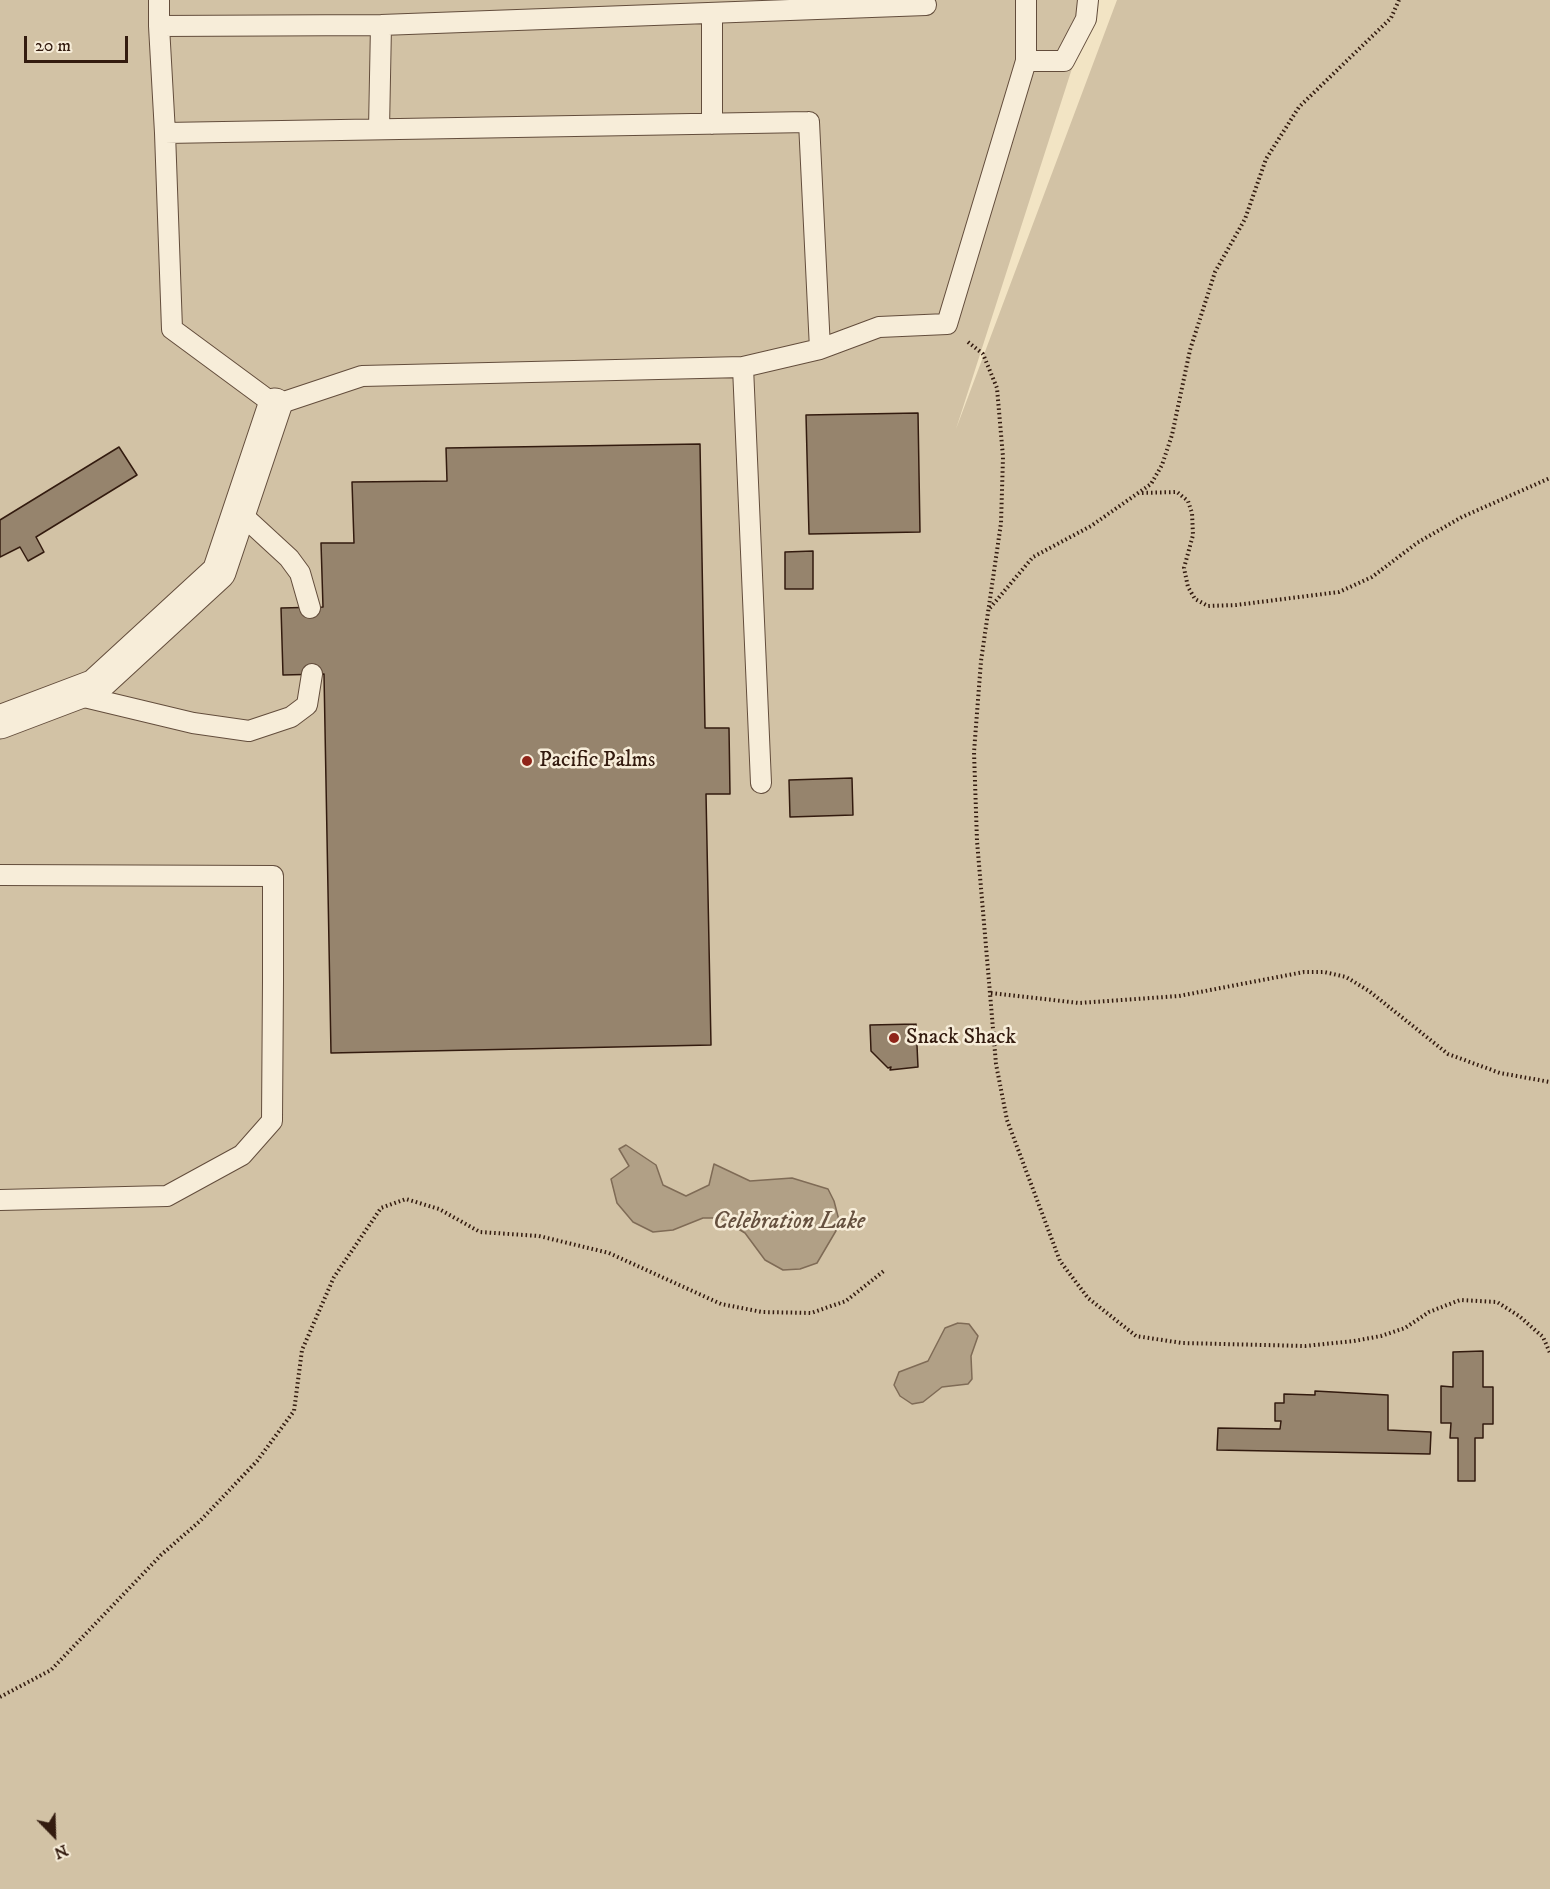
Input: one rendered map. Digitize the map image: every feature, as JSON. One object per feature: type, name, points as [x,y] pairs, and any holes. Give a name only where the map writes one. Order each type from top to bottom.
[{"type":"street","points":[[0,722],[95,686],[219,572],[275,405]]},
{"type":"lane","points":[[159,0],[172,328],[275,405],[362,376],[743,367],[820,349],[879,327],[947,324],[1026,61],[1026,0]]},
{"type":"lane","points":[[1026,61],[1064,61],[1086,20],[1089,0]]},
{"type":"lane","points":[[159,26],[381,25],[926,5]]},
{"type":"lane","points":[[712,14],[712,124]]},
{"type":"lane","points":[[380,129],[381,25]]},
{"type":"lane","points":[[165,133],[809,122],[820,349]]},
{"type":"lane","points":[[743,367],[760,783]]},
{"type":"lane","points":[[239,512],[289,558],[300,573],[310,608]]},
{"type":"lane","points":[[73,694],[193,723],[249,731],[291,717],[307,705],[312,674]]},
{"type":"lane","points":[[0,875],[273,876],[273,1121],[242,1155],[167,1196],[0,1200]]},
{"type":"path","points":[[990,609],[1033,557],[1092,526],[1151,484],[1162,465],[1172,435],[1190,350],[1215,272],[1245,219],[1266,159],[1299,107],[1391,18],[1399,0]]},
{"type":"path","points":[[947,324],[983,354],[997,388],[1003,457],[1002,523],[981,661],[974,752],[977,840],[996,1064],[1007,1120],[1060,1262],[1088,1298],[1136,1336],[1182,1343],[1294,1346],[1354,1341],[1382,1336],[1406,1328],[1430,1312],[1460,1300],[1497,1302],[1520,1316],[1543,1337],[1550,1353]]},
{"type":"path","points":[[1140,493],[1177,492],[1188,501],[1192,513],[1193,535],[1184,568],[1188,587],[1196,599],[1208,606],[1236,605],[1339,592],[1372,577],[1417,543],[1462,517],[1550,478]]},
{"type":"path","points":[[991,993],[1079,1003],[1179,996],[1304,972],[1324,972],[1346,977],[1369,991],[1448,1054],[1500,1073],[1550,1082]]},
{"type":"path","points":[[0,1697],[51,1670],[160,1555],[200,1521],[257,1461],[294,1411],[302,1350],[334,1277],[381,1208],[406,1199],[439,1209],[480,1232],[539,1236],[609,1253],[721,1304],[762,1312],[811,1313],[846,1301],[885,1270]]},
{"type":"shaded area","points":[[0,0],[1094,0],[956,429],[1117,0],[1550,0],[1550,1889],[0,1889]]},
{"type":"water","name":"Celebration Lake","points":[[626,1145],[656,1165],[663,1185],[686,1196],[709,1185],[714,1164],[750,1181],[792,1178],[828,1189],[840,1224],[817,1263],[800,1269],[783,1270],[765,1260],[745,1233],[720,1218],[703,1218],[673,1230],[653,1232],[633,1222],[617,1203],[611,1179],[629,1166],[619,1149]]},
{"type":"water","points":[[958,1323],[969,1324],[978,1336],[971,1356],[972,1379],[968,1384],[942,1387],[923,1402],[912,1404],[900,1396],[894,1385],[899,1372],[928,1361],[945,1328]]},
{"type":"building","points":[[918,413],[920,532],[809,534],[806,415]]},
{"type":"building","name":"Pacific Palms","points":[[700,444],[705,728],[729,728],[730,794],[706,794],[711,1045],[331,1053],[324,674],[283,675],[281,608],[323,607],[321,543],[354,543],[352,482],[447,481],[446,448]]},
{"type":"building","points":[[119,447],[137,475],[36,537],[44,552],[28,561],[20,547],[0,557],[0,520]]},
{"type":"building","points":[[813,551],[813,589],[785,589],[785,552]]},
{"type":"building","points":[[852,778],[853,815],[790,817],[789,780]]},
{"type":"building","name":"Snack Shack","points":[[916,1024],[918,1067],[890,1070],[891,1067],[888,1068],[871,1051],[870,1025]]},
{"type":"building","points":[[1483,1351],[1483,1387],[1493,1387],[1493,1424],[1483,1424],[1483,1438],[1475,1438],[1475,1481],[1458,1481],[1458,1438],[1450,1438],[1451,1423],[1441,1423],[1441,1386],[1453,1387],[1453,1352]]},
{"type":"building","points":[[1315,1391],[1388,1395],[1388,1430],[1431,1432],[1430,1454],[1217,1450],[1218,1428],[1280,1429],[1281,1421],[1275,1421],[1275,1403],[1284,1403],[1284,1394],[1315,1395]]},
{"type":"place","name":"Pacific Palms","points":[[527,761]]},
{"type":"place","name":"Snack Shack","points":[[894,1038]]}]
